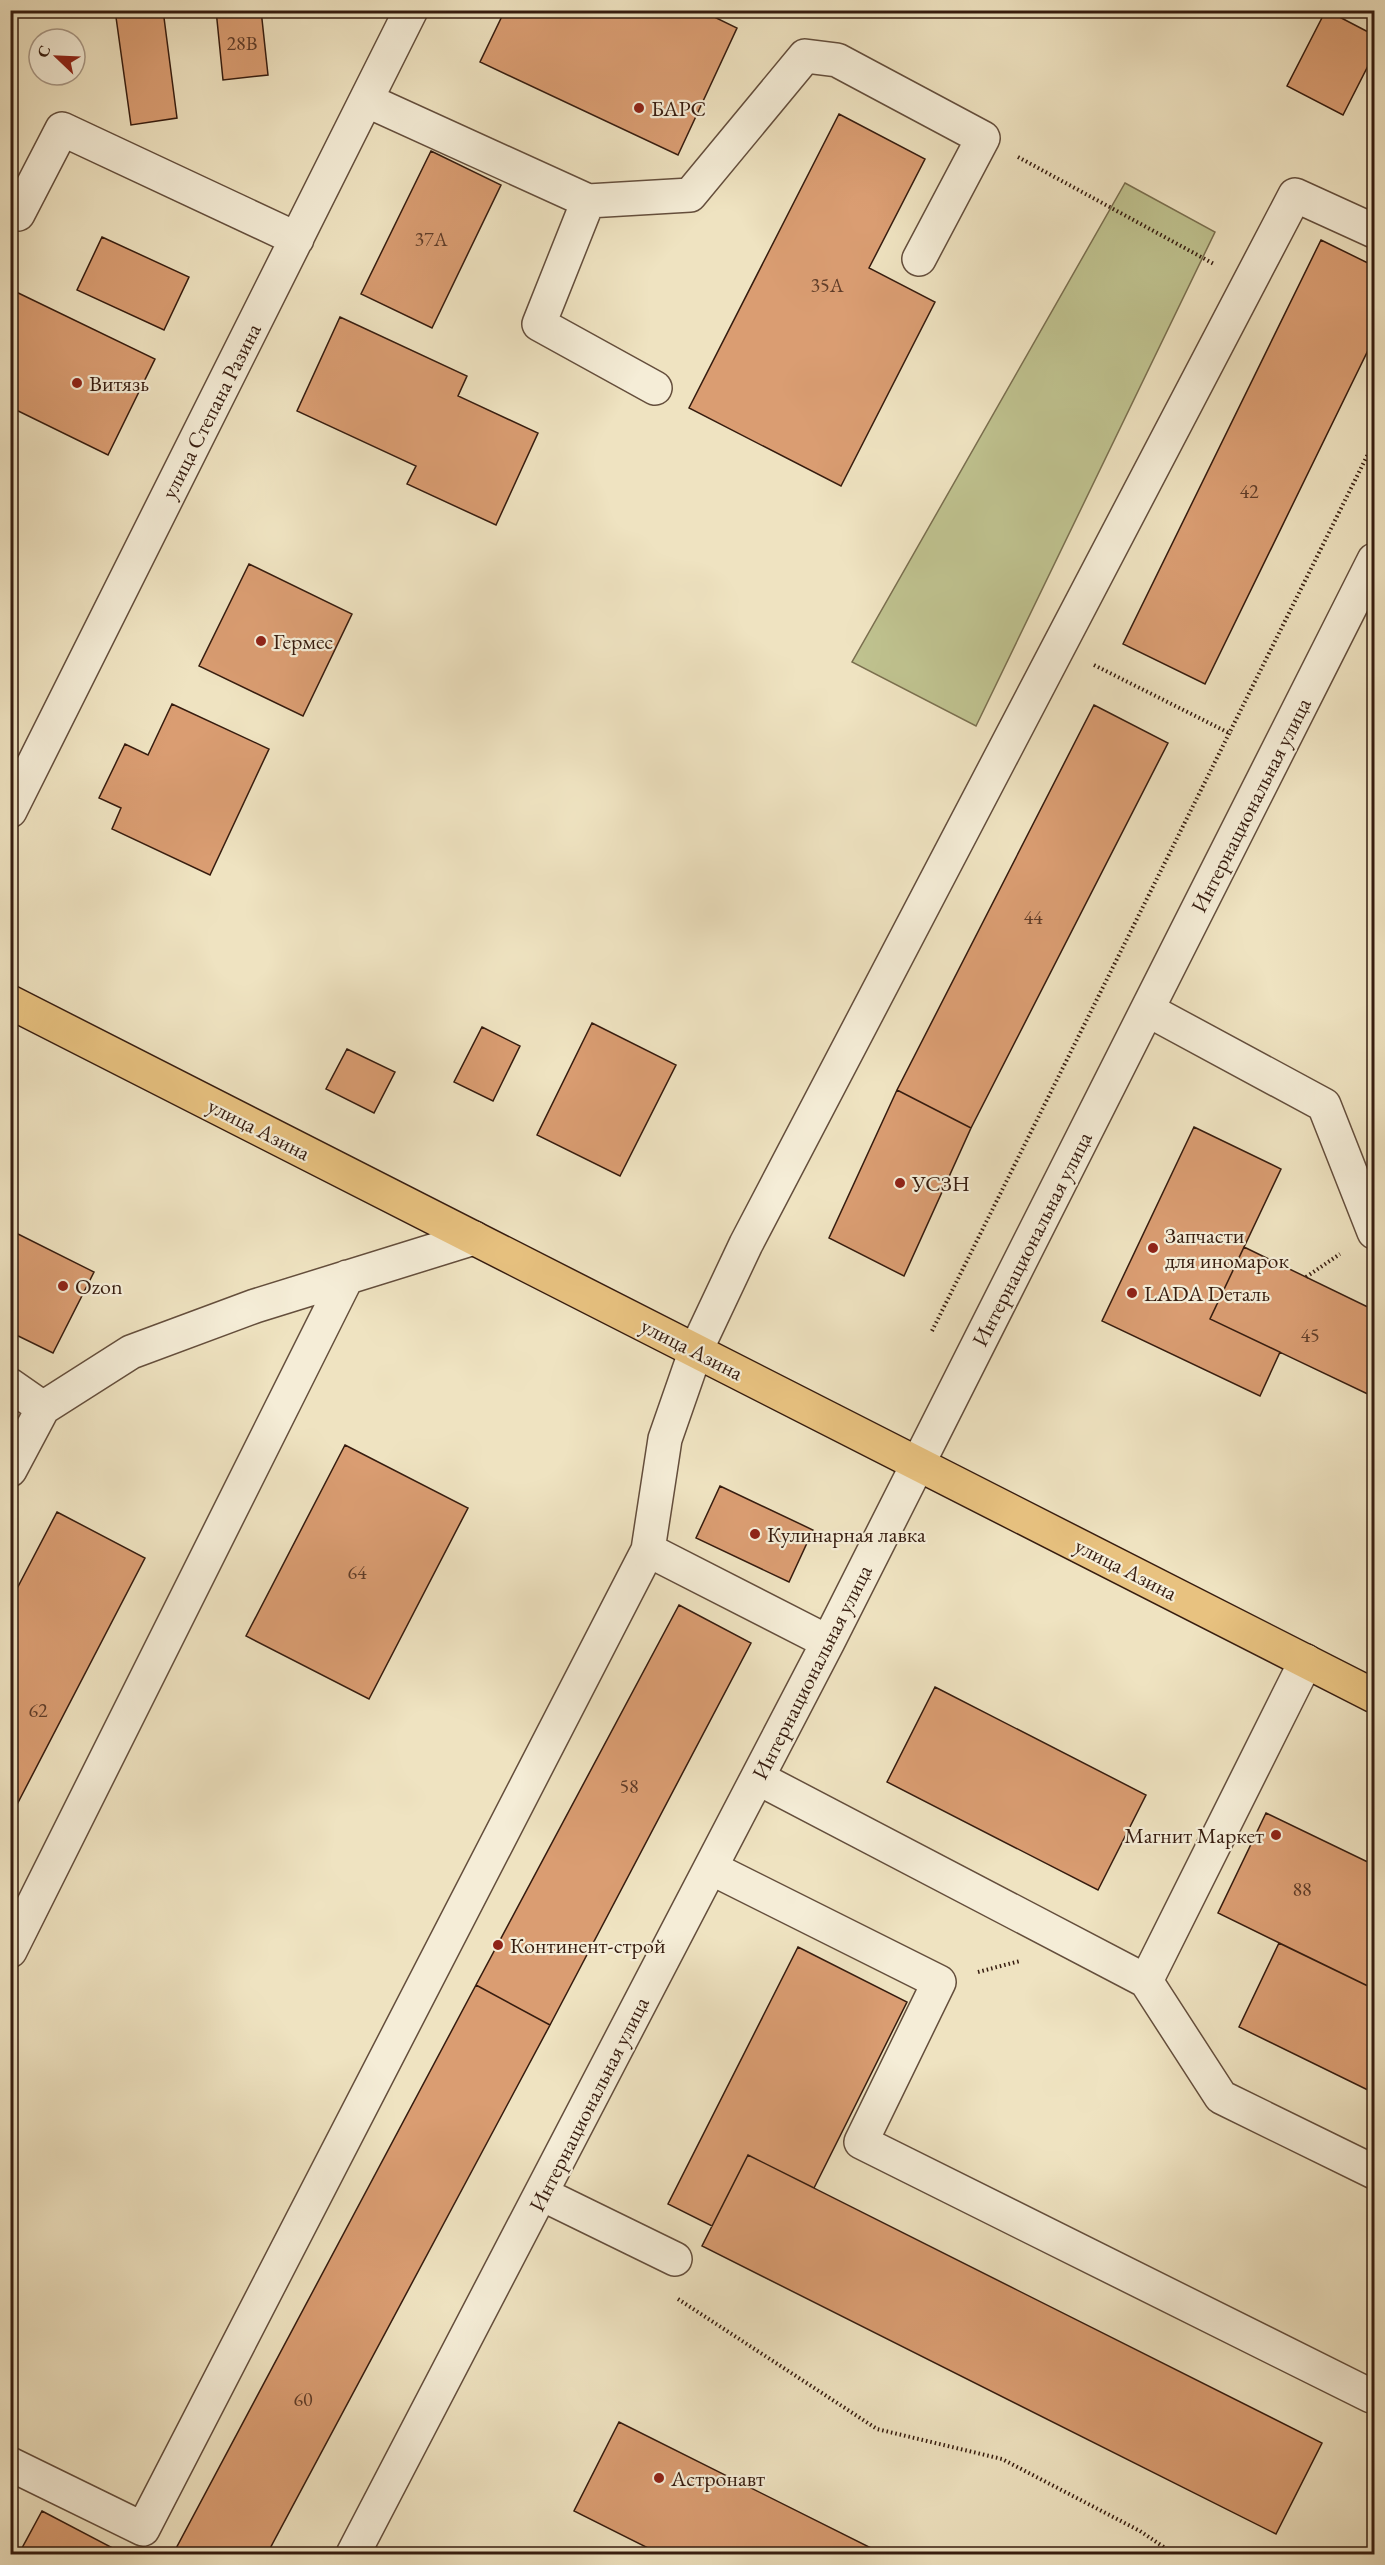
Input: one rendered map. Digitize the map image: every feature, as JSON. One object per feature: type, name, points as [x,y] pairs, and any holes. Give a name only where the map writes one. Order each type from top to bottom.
[{"type":"main road","name":"улица Азина","points":[[10,1002],[1374,1696]]},
{"type":"street","name":"улица Степана Разина","points":[[10,811],[411,10]]},
{"type":"street","points":[[366,100],[588,201],[690,195],[805,56],[837,60],[983,138],[919,259]]},
{"type":"street","points":[[10,210],[18,214],[62,129],[297,239]]},
{"type":"street","points":[[10,2464],[143,2529],[648,1550],[665,1439],[696,1350],[746,1244],[1295,195],[1374,231]]},
{"type":"street","points":[[588,201],[539,324],[656,388]]},
{"type":"street","name":"Интернациональная улица","points":[[353,2554],[828,1642],[1374,560]]},
{"type":"street","points":[[1148,1010],[1324,1105],[1374,1232]]},
{"type":"street","points":[[10,1470],[43,1408],[132,1352],[255,1306],[474,1238]]},
{"type":"street","points":[[10,1951],[347,1277]]},
{"type":"street","points":[[10,1385],[43,1408]]},
{"type":"street","points":[[648,1550],[828,1642]]},
{"type":"street","points":[[1146,1981],[1306,1661]]},
{"type":"street","points":[[758,1778],[1146,1981],[1221,2097],[1374,2172]]},
{"type":"street","points":[[711,1868],[939,1982],[861,2142],[1371,2396]]},
{"type":"street","points":[[542,2194],[675,2259]]},
{"type":"path","points":[[983,138],[1249,282]]},
{"type":"path","points":[[932,1331],[1231,734],[1374,442]]},
{"type":"path","points":[[1058,647],[1231,734]]},
{"type":"path","points":[[939,1982],[1080,1946]]},
{"type":"path","points":[[671,2294],[877,2429],[1002,2459],[1140,2531],[1174,2554]]},
{"type":"green space","points":[[1125,183],[1215,232],[976,726],[852,662]]},
{"type":"building","points":[[115,10],[163,10],[177,118],[131,125]]},
{"type":"building","points":[[216,10],[261,10],[268,75],[223,80]]},
{"type":"building","name":"БАРС","points":[[505,10],[700,10],[737,28],[678,155],[480,62]]},
{"type":"building","points":[[1326,10],[1374,35],[1374,54],[1343,115],[1287,86]]},
{"type":"building","points":[[839,114],[925,159],[869,268],[935,302],[841,486],[689,408]]},
{"type":"building","points":[[431,151],[501,185],[432,328],[361,294]]},
{"type":"building","points":[[102,237],[189,277],[164,330],[77,290]]},
{"type":"building","points":[[1321,240],[1374,266],[1374,338],[1205,684],[1123,644]]},
{"type":"building","name":"Витязь","points":[[10,289],[155,359],[108,455],[10,407]]},
{"type":"building","points":[[340,317],[467,376],[458,396],[538,433],[496,525],[407,484],[416,466],[297,411]]},
{"type":"building","points":[[249,564],[352,614],[303,716],[199,666]]},
{"type":"building","points":[[172,704],[269,749],[210,875],[112,829],[121,808],[99,798],[125,744],[148,755]]},
{"type":"building","points":[[1094,705],[1168,743],[971,1128],[897,1090]]},
{"type":"building","points":[[592,1023],[676,1065],[620,1176],[537,1135]]},
{"type":"building","points":[[482,1027],[520,1046],[493,1101],[454,1082]]},
{"type":"building","points":[[347,1049],[395,1072],[374,1113],[326,1089]]},
{"type":"building","name":"УСЗН","points":[[897,1090],[971,1128],[904,1276],[829,1238]]},
{"type":"building","points":[[1194,1127],[1281,1169],[1210,1319],[1280,1352],[1260,1396],[1102,1321]]},
{"type":"building","points":[[10,1230],[94,1272],[53,1353],[10,1332]]},
{"type":"building","points":[[1244,1247],[1374,1310],[1374,1397],[1210,1319]]},
{"type":"building","points":[[345,1445],[468,1508],[369,1699],[246,1636]]},
{"type":"building","name":"Кулинарная лавка","points":[[720,1486],[813,1530],[789,1582],[696,1538]]},
{"type":"building","points":[[57,1512],[145,1558],[10,1818],[10,1602]]},
{"type":"building","points":[[679,1605],[751,1643],[550,2025],[476,1985]]},
{"type":"building","points":[[935,1687],[1146,1795],[1098,1890],[887,1782]]},
{"type":"building","points":[[1266,1813],[1374,1865],[1374,1989],[1218,1913]]},
{"type":"building","points":[[1279,1943],[1374,1989],[1374,2093],[1239,2027]]},
{"type":"building","points":[[798,1947],[907,2002],[814,2188],[748,2155],[712,2226],[668,2204]]},
{"type":"building","points":[[476,1985],[550,2025],[267,2554],[173,2554]]},
{"type":"building","points":[[748,2155],[1322,2443],[1276,2534],[702,2246]]},
{"type":"building","points":[[619,2422],[883,2554],[660,2554],[574,2511]]},
{"type":"building","points":[[42,2511],[124,2554],[35,2554],[22,2548]]},
{"type":"place","name":"БАРС","points":[[639,108]]},
{"type":"place","name":"Витязь","points":[[77,383]]},
{"type":"place","name":"Гермес","points":[[261,641]]},
{"type":"place","name":"УСЗН","points":[[900,1183]]},
{"type":"place","name":"Запчасти для иномарок","points":[[1153,1248]]},
{"type":"place","name":"Ozon","points":[[63,1286]]},
{"type":"place","name":"LADA Dеталь","points":[[1132,1293]]},
{"type":"place","name":"Кулинарная лавка","points":[[755,1534]]},
{"type":"place","name":"Магнит Маркет","points":[[1276,1835]]},
{"type":"place","name":"Континент-строй","points":[[498,1945]]},
{"type":"place","name":"Астронавт","points":[[659,2478]]}]
